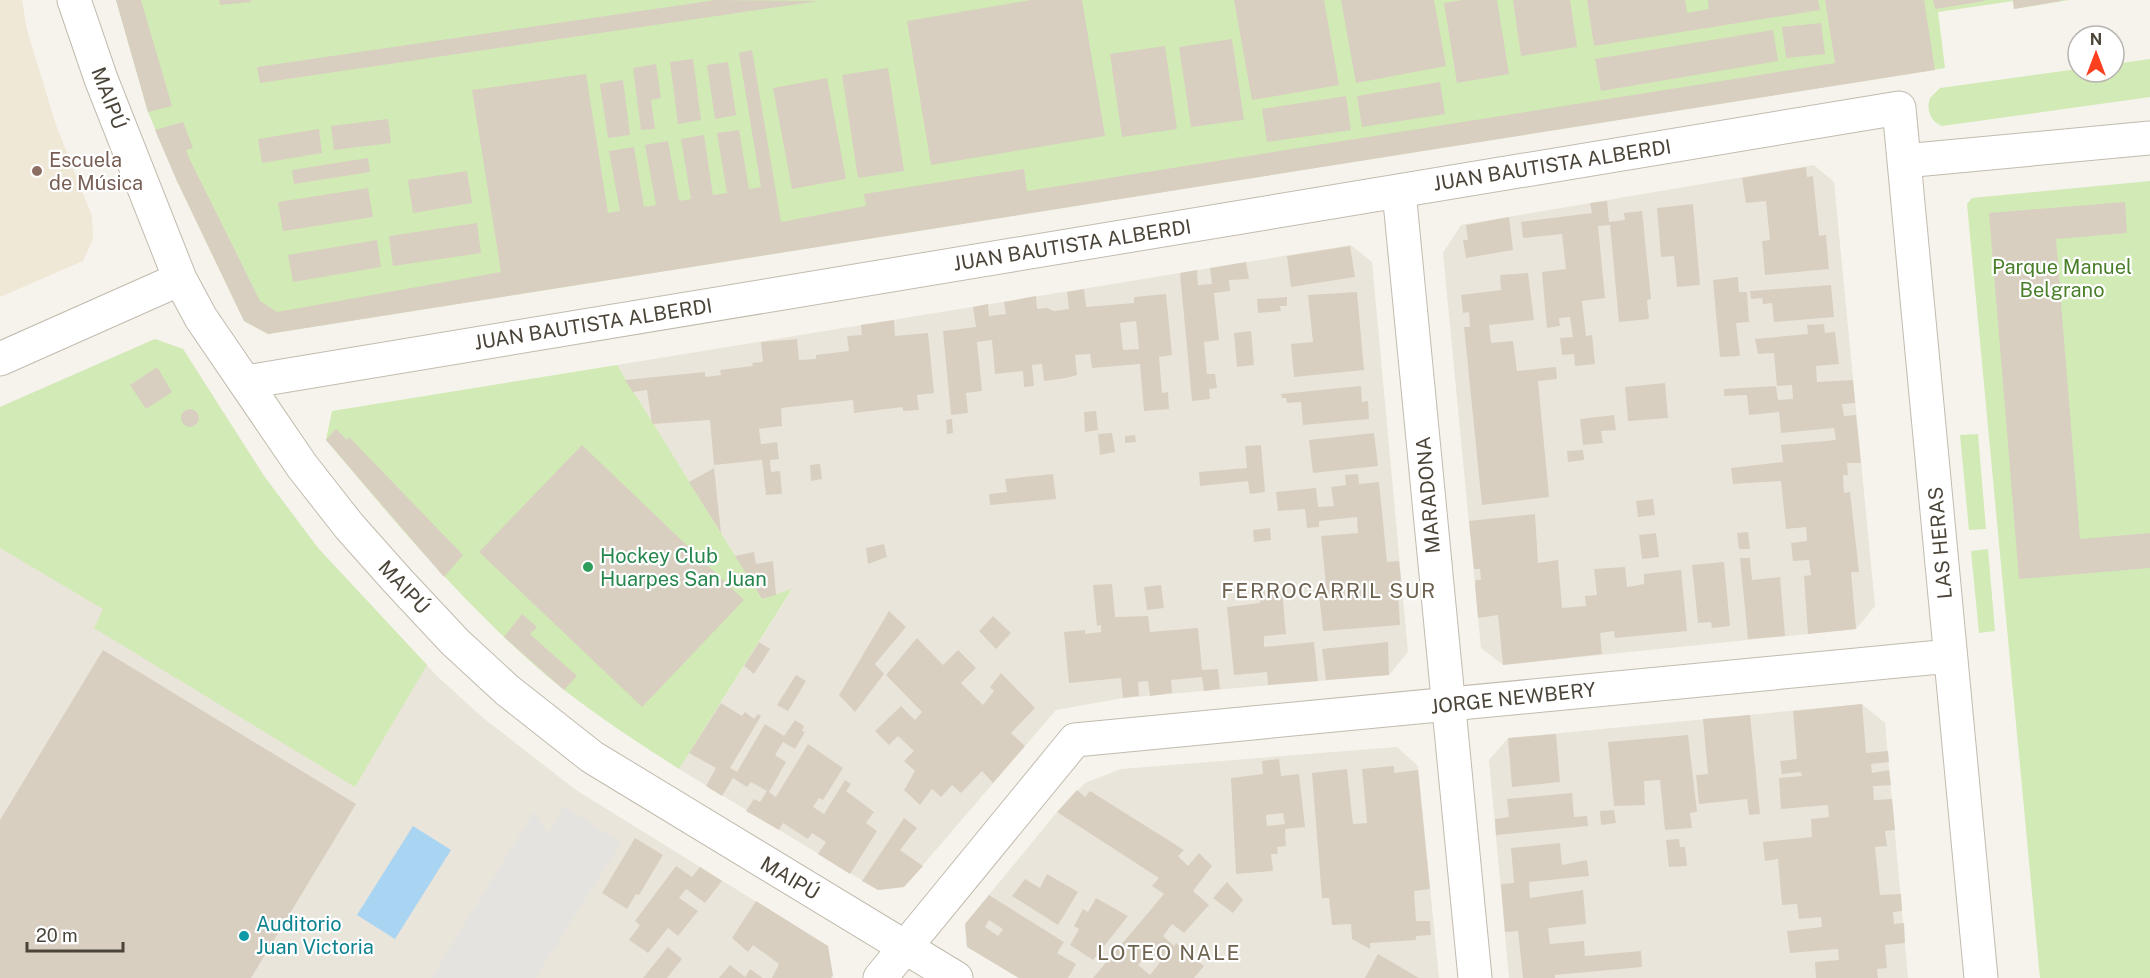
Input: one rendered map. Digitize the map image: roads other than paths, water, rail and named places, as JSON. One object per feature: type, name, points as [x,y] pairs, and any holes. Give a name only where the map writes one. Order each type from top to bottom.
[{"type":"street","name":"MAIPÚ","points":[[74,0],[101,79],[180,279],[201,318],[302,466],[349,526],[455,642],[507,690],[601,762],[956,978]]},
{"type":"street","name":"LAS HERAS","points":[[1899,108],[1981,978]]},
{"type":"street","name":"JUAN BAUTISTA ALBERDI","points":[[246,382],[1899,108]]},
{"type":"street","points":[[1904,161],[2150,138]]},
{"type":"street","name":"MARADONA","points":[[1400,190],[1475,978]]},
{"type":"street","points":[[0,359],[180,279]]},
{"type":"street","name":"JORGE NEWBERY","points":[[905,948],[1075,741],[1950,656]]},
{"type":"street","points":[[880,978],[905,948]]},
{"type":"water","points":[[413,826],[451,850],[395,939],[357,915]]},
{"type":"place","name":"Escuela de Música","points":[[37,171]]},
{"type":"place","name":"Hockey Club Huarpes San Juan","points":[[588,567]]},
{"type":"place","name":"Auditorio Juan Victoria","points":[[244,936]]},
{"type":"district","name":"FERROCARRIL SUR","points":[[1329,591]]},
{"type":"district","name":"LOTEO NALE","points":[[1169,953]]},
{"type":"park label","name":"Parque Manuel Belgrano","points":[[2062,278]]}]
